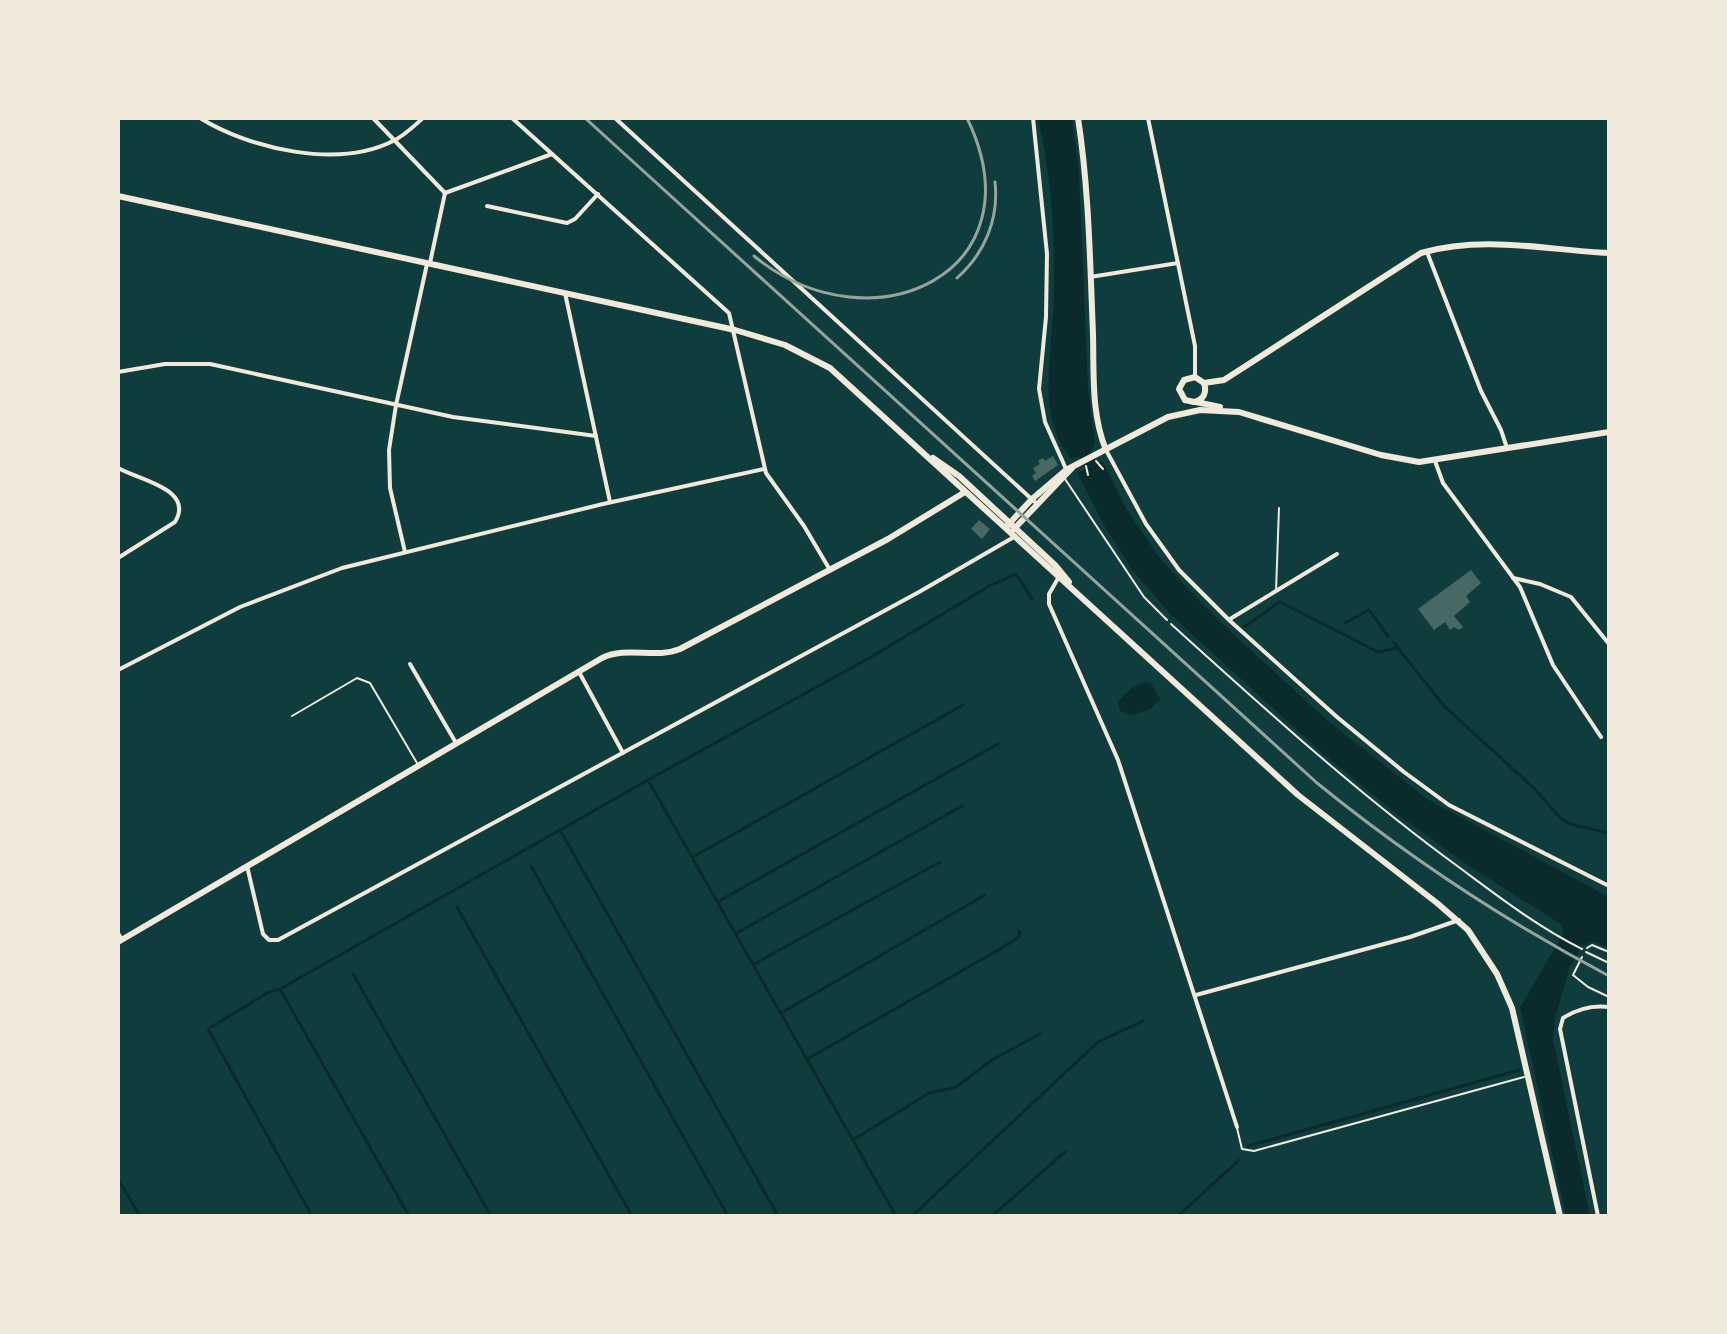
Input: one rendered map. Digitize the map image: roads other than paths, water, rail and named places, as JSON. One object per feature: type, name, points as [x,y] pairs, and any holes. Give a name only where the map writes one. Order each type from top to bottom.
[{"type":"street","points":[[200,118],[238,138],[303,153],[368,149],[396,140],[423,118]]},
{"type":"street","points":[[373,118],[445,193]]},
{"type":"street","points":[[512,118],[726,310],[735,330],[764,469],[830,570]]},
{"type":"street","points":[[615,118],[1035,501]]},
{"type":"street","points":[[1033,118],[1047,254],[1040,394],[1047,428],[1066,474]]},
{"type":"street","points":[[1078,118],[1086,183],[1096,410],[1102,451],[1153,537],[1179,570],[1229,620],[1337,717],[1432,793],[1464,813],[1609,886]]},
{"type":"street","points":[[1148,118],[1196,351],[1195,377]]},
{"type":"street","points":[[445,193],[553,154]]},
{"type":"street","points":[[405,552],[389,473],[390,442],[445,193]]},
{"type":"street","points":[[487,206],[567,223],[575,219],[598,194]]},
{"type":"street","points":[[118,196],[735,330],[785,345],[830,368],[1298,795],[1459,920],[1477,941],[1502,983],[1517,1024],[1560,1216]]},
{"type":"street","points":[[1609,253],[1509,243],[1427,252],[1411,258],[1224,380],[1204,383],[1195,377],[1185,378],[1180,385],[1180,393],[1185,400],[1402,460],[1435,461],[1609,432]]},
{"type":"street","points":[[1427,252],[1481,391],[1507,448]]},
{"type":"street","points":[[1090,277],[1178,263]]},
{"type":"street","points":[[565,293],[610,502]]},
{"type":"street","points":[[118,372],[165,364],[210,364],[495,424],[596,436]]},
{"type":"street","points":[[1196,402],[1205,393],[1204,383]]},
{"type":"street","points":[[1168,417],[1185,400]]},
{"type":"street","points":[[247,866],[263,934],[269,940],[278,940],[623,753],[1011,531],[1035,501],[1075,465],[1168,417],[1200,410],[1230,410]]},
{"type":"street","points":[[926,455],[956,473],[1011,531]]},
{"type":"street","points":[[1435,461],[1443,483],[1520,587],[1553,665],[1601,737]]},
{"type":"street","points":[[118,468],[174,493],[180,511],[175,522],[118,558]]},
{"type":"street","points":[[118,670],[247,603],[324,574],[610,502],[764,469]]},
{"type":"street","points":[[119,938],[579,672],[618,652],[676,651],[896,534],[965,492]]},
{"type":"street","points":[[1229,620],[1337,554]]},
{"type":"street","points":[[1060,575],[1049,594],[1049,604],[1116,752],[1237,1127]]},
{"type":"street","points":[[1513,578],[1540,584],[1571,597],[1609,644]]},
{"type":"street","points":[[410,664],[456,743]]},
{"type":"street","points":[[579,672],[623,753]]},
{"type":"street","points":[[1196,995],[1410,937],[1459,920]]},
{"type":"street","points":[[1598,1216],[1560,1038],[1561,1021],[1571,1013],[1593,1007],[1609,1007]]},
{"type":"lane","points":[[1066,474],[1144,597],[1167,620]]},
{"type":"lane","points":[[1276,592],[1279,508]]},
{"type":"lane","points":[[292,716],[357,678],[364,679],[370,683],[418,765]]},
{"type":"lane","points":[[1586,952],[1609,963]]},
{"type":"lane","points":[[1237,1127],[1242,1149],[1254,1151],[1529,1076]]},
{"type":"water","points":[[1038,118],[1072,118],[1079,173],[1088,388],[1095,444],[1091,451],[1096,462],[1103,462],[1127,510],[1161,560],[1218,620],[1328,721],[1427,799],[1609,897],[1609,948],[1592,941],[1582,947],[1570,967],[1555,1018],[1553,1039],[1590,1216],[1566,1216],[1520,1007],[1564,933],[1561,924],[1469,866],[1397,814],[1320,751],[1171,615],[1133,571],[1104,525],[1077,473],[1086,469],[1079,456],[1071,459],[1061,444],[1049,396],[1054,300],[1053,237],[1047,169]]},
{"type":"water","points":[[1145,682],[1151,683],[1160,700],[1149,710],[1133,715],[1120,711],[1118,701],[1132,688]]},
{"type":"waterway","points":[[896,1216],[648,780],[871,657],[991,585],[1016,574],[1032,599]]},
{"type":"waterway","points":[[1244,627],[1280,602],[1378,652],[1396,648]]},
{"type":"waterway","points":[[1345,623],[1369,610],[1388,636]]},
{"type":"waterway","points":[[1394,643],[1445,707],[1536,790],[1560,818],[1570,824],[1609,833]]},
{"type":"waterway","points":[[693,857],[963,705]]},
{"type":"waterway","points":[[719,901],[998,744]]},
{"type":"waterway","points":[[409,1216],[280,989],[648,780]]},
{"type":"waterway","points":[[737,933],[962,806]]},
{"type":"waterway","points":[[560,830],[778,1216]]},
{"type":"waterway","points":[[754,964],[940,862]]},
{"type":"waterway","points":[[531,866],[728,1216]]},
{"type":"waterway","points":[[781,1013],[985,895]]},
{"type":"waterway","points":[[457,907],[632,1216]]},
{"type":"waterway","points":[[809,1058],[1000,949],[1019,937],[1020,931]]},
{"type":"waterway","points":[[353,974],[491,1216]]},
{"type":"waterway","points":[[280,989],[269,992],[208,1029],[312,1216]]},
{"type":"waterway","points":[[912,1216],[1098,1042],[1143,1021]]},
{"type":"waterway","points":[[853,1140],[929,1093],[956,1087],[992,1060],[1040,1034]]},
{"type":"waterway","points":[[1248,1146],[1519,1070]]},
{"type":"waterway","points":[[992,1216],[1066,1151]]},
{"type":"waterway","points":[[1178,1216],[1239,1160]]},
{"type":"waterway","points":[[118,1179],[140,1216]]},
{"type":"railway","points":[[585,118],[1317,783],[1386,837],[1458,887],[1609,976]]},
{"type":"railway","points":[[754,256],[800,284],[847,297],[893,295],[932,281],[963,255],[982,218],[984,172],[967,118]]},
{"type":"railway","points":[[957,278],[975,258],[988,234],[995,209],[995,182]]}]
